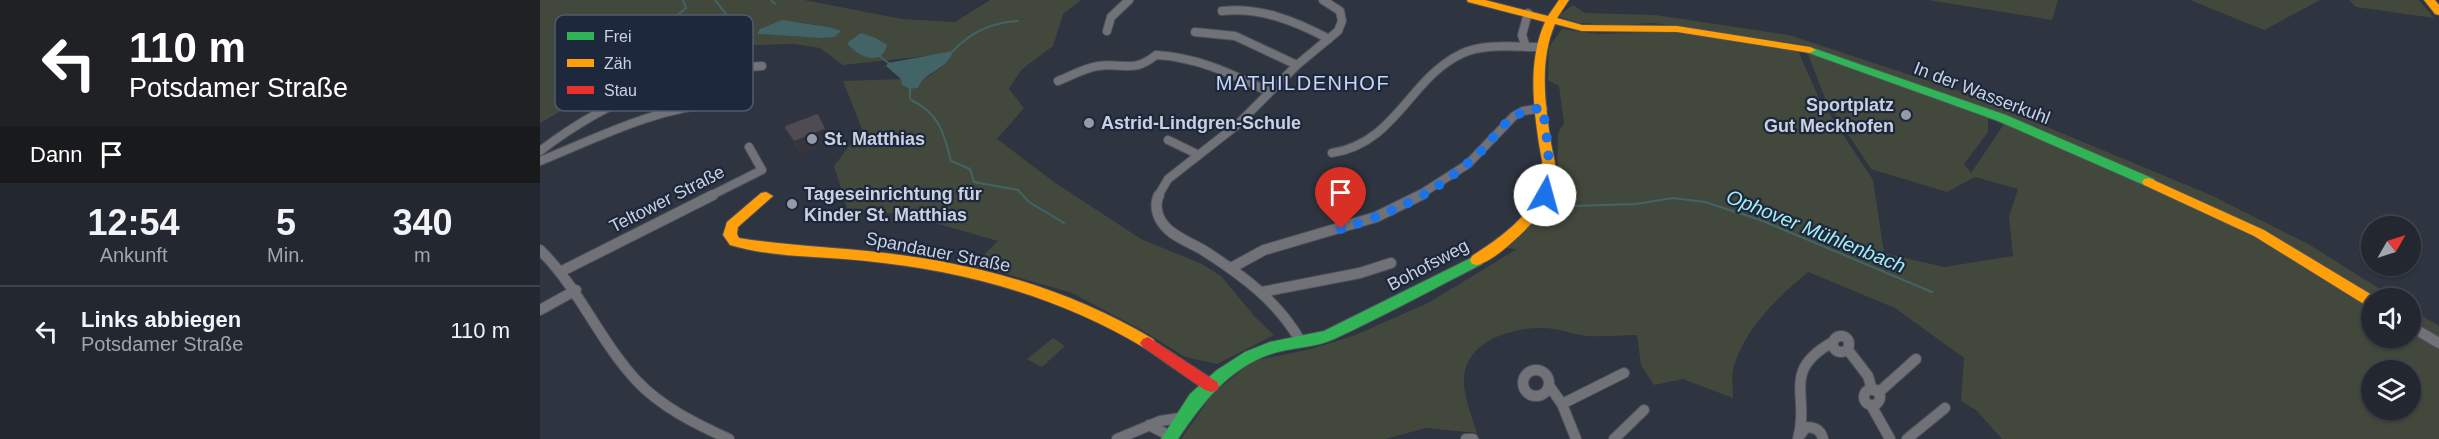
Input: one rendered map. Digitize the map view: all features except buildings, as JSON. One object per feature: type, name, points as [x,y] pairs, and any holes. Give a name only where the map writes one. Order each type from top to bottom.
[{"type":"street","points":[[1107,31],[1107,22],[1113,12],[1129,0]]},
{"type":"street","points":[[1301,342],[1290,322],[1262,292],[1232,268],[1171,232],[1157,213],[1156,200],[1162,186],[1245,118],[1297,65],[1341,27],[1341,15],[1336,7],[1323,0]]},
{"type":"street","name":"In der Wasserkuhl","points":[[1472,0],[1582,28],[1677,29],[1803,47],[2002,118],[2096,158],[2259,233],[2361,295]]},
{"type":"street","name":"Bohofsweg","points":[[1532,47],[1563,0]]},
{"type":"street","points":[[2430,0],[2439,12]]},
{"type":"street","points":[[1222,11],[1236,9],[1275,16],[1329,39]]},
{"type":"street","name":"Bohofsweg","points":[[1169,437],[1180,418],[1211,386],[1250,355],[1332,334],[1416,293],[1486,254],[1524,224],[1545,195],[1549,183],[1543,108],[1532,47],[1522,35],[1528,13]]},
{"type":"street","points":[[1195,32],[1216,32],[1242,38],[1297,65]]},
{"type":"street","points":[[1332,153],[1346,153],[1383,127],[1443,66],[1460,54],[1480,48],[1532,47]]},
{"type":"street","points":[[1058,81],[1095,66],[1127,68],[1151,60],[1156,55],[1175,54],[1221,69],[1270,92]]},
{"type":"street","points":[[753,66],[762,66]]},
{"type":"street","points":[[1232,268],[1264,250],[1376,218],[1419,197],[1468,164],[1514,116],[1523,111],[1543,108]]},
{"type":"street","points":[[540,151],[599,111]]},
{"type":"street","points":[[540,161],[648,119],[677,111]]},
{"type":"street","points":[[1168,140],[1199,154]]},
{"type":"street","name":"Teltower Straße","points":[[562,271],[762,170],[749,147]]},
{"type":"street","name":"Spandauer Straße","points":[[766,196],[732,225],[730,236],[735,242],[777,250],[885,258],[1013,284],[1069,304],[1134,334],[1211,386]]},
{"type":"street","points":[[540,250],[562,271],[637,381],[694,423],[729,439]]},
{"type":"street","points":[[1262,292],[1360,273],[1391,263]]},
{"type":"street","points":[[540,310],[576,290]]},
{"type":"street","points":[[2421,332],[2439,343]]},
{"type":"street","points":[[1801,436],[1799,395],[1801,369],[1820,348],[1831,344],[1839,351],[1848,350],[1868,376],[1881,401],[1871,405],[1890,439]]},
{"type":"street","points":[[1875,392],[1916,359]]},
{"type":"street","points":[[1562,404],[1623,373]]},
{"type":"street","points":[[1550,387],[1562,404],[1576,439]]},
{"type":"street","points":[[1907,439],[1945,408]]},
{"type":"street","points":[[1614,439],[1644,410]]},
{"type":"street","points":[[1117,439],[1149,425],[1180,418]]},
{"type":"street","points":[[1149,425],[1169,437]]},
{"type":"street","points":[[1801,436],[1813,427],[1822,434],[1823,439]]},
{"type":"street","points":[[1466,439],[1473,439]]},
{"type":"shaded area","points":[[540,0],[804,0],[902,19],[955,22],[990,0],[1081,0],[1063,14],[1053,46],[1021,70],[1009,89],[1024,108],[997,139],[1054,182],[1141,239],[1202,264],[1221,276],[1255,317],[1274,335],[1217,364],[1185,357],[1142,330],[1072,293],[993,270],[970,268],[998,241],[907,215],[847,208],[834,166],[862,129],[843,81],[901,79],[911,89],[918,88],[920,82],[942,67],[934,55],[843,65],[820,48],[794,44],[753,45],[753,15],[555,15],[555,111],[561,111],[540,123]],"holes":[[[798,22],[829,27],[821,38],[757,34]]]},
{"type":"shaded area","points":[[1928,0],[2058,0],[2052,20]]},
{"type":"shaded area","points":[[2190,0],[2320,0],[2264,30]]},
{"type":"shaded area","points":[[2349,0],[2419,0],[2434,18],[2356,7]]},
{"type":"shaded area","points":[[1573,5],[1585,13],[1656,15],[1789,35],[1968,94],[2213,196],[2310,245],[2378,288],[2361,288],[2361,291],[2282,241],[2210,205],[2105,158],[1805,45],[1654,23],[1616,25],[1579,23],[1558,16]]},
{"type":"shaded area","points":[[782,20],[841,31],[834,37],[821,38],[757,34],[760,29]]},
{"type":"shaded area","points":[[1562,29],[1599,34],[1682,32],[1797,49],[1819,98],[1873,180],[1884,253],[1944,267],[2013,256],[2009,216],[2018,189],[1975,177],[1947,192],[1871,169],[1826,101],[1808,54],[1811,53],[1988,116],[1988,132],[1964,164],[1971,173],[2006,121],[2223,218],[2361,299],[2361,348],[2421,348],[2421,336],[2439,346],[2439,439],[2002,439],[1976,410],[1961,401],[1964,358],[1895,308],[1808,272],[1775,302],[1746,338],[1733,370],[1733,398],[1683,379],[1654,385],[1641,365],[1637,335],[1595,336],[1554,329],[1525,329],[1509,332],[1482,346],[1472,356],[1466,369],[1465,390],[1477,433],[1426,428],[1385,439],[1181,439],[1212,395],[1252,361],[1311,349],[1353,336],[1428,303],[1517,249],[1506,248],[1557,180],[1558,133],[1564,123],[1559,86],[1548,80],[1549,47]]},
{"type":"shaded area","points":[[861,33],[887,45],[880,56],[869,58],[851,48],[847,43]]},
{"type":"shaded area","points":[[953,51],[946,63],[925,78],[918,88],[911,89],[902,85],[901,79],[886,66],[888,63]]},
{"type":"shaded area","points":[[2421,315],[2439,326],[2439,340],[2421,329]]},
{"type":"shaded area","points":[[1053,338],[1065,346],[1042,367],[1027,359]]},
{"type":"waterway","points":[[678,15],[686,8],[683,0]]},
{"type":"waterway","name":"Ophover Mühlenbach","points":[[715,0],[727,15]]},
{"type":"waterway","points":[[771,0],[775,4]]},
{"type":"waterway","points":[[953,51],[967,38],[982,29],[999,23],[1018,21]]},
{"type":"waterway","points":[[878,55],[890,64]]},
{"type":"waterway","name":"Ophover Mühlenbach","points":[[910,87],[910,98]]},
{"type":"waterway","name":"Ophover Mühlenbach","points":[[911,100],[928,111],[934,118],[943,133],[951,161],[970,169],[974,182],[1018,190],[1029,202],[1064,223]]},
{"type":"waterway","name":"Ophover Mühlenbach","points":[[1545,207],[1636,204],[1673,198],[1705,202],[1763,221],[1932,292]]},
{"type":"traffic: fast","points":[[1810,50],[2002,118],[2149,182]]},
{"type":"traffic: fast","points":[[1169,439],[1196,399],[1222,374],[1250,356],[1270,348],[1327,336],[1477,260]]},
{"type":"traffic: slow","points":[[1472,0],[1582,28],[1677,29],[1810,50]]},
{"type":"traffic: slow","points":[[1477,260],[1509,237],[1528,219],[1548,185],[1549,170],[1539,69],[1545,33],[1564,0]]},
{"type":"traffic: slow","points":[[2429,0],[2439,12]]},
{"type":"traffic: slow","points":[[2149,182],[2259,233],[2361,295]]},
{"type":"traffic: slow","points":[[766,196],[732,225],[730,235],[735,242],[885,258],[987,276],[1088,310],[1148,343]]},
{"type":"traffic: jam","points":[[1148,343],[1211,386]]},
{"type":"place","name":"Sportplatz Gut Meckhofen","points":[[1906,115]]},
{"type":"place","name":"Astrid-Lindgren-Schule","points":[[1089,123]]},
{"type":"place","name":"St. Matthias","points":[[812,139]]},
{"type":"place","name":"Tageseinrichtung für Kinder St. Matthias","points":[[792,204]]},
{"type":"district","name":"MATHILDENHOF","points":[[1303,83]]},
{"type":"route","points":[[1341,229],[1376,218],[1429,192],[1474,159],[1501,127],[1518,112],[1528,109],[1543,108],[1549,165],[1549,183],[1545,195]]}]
